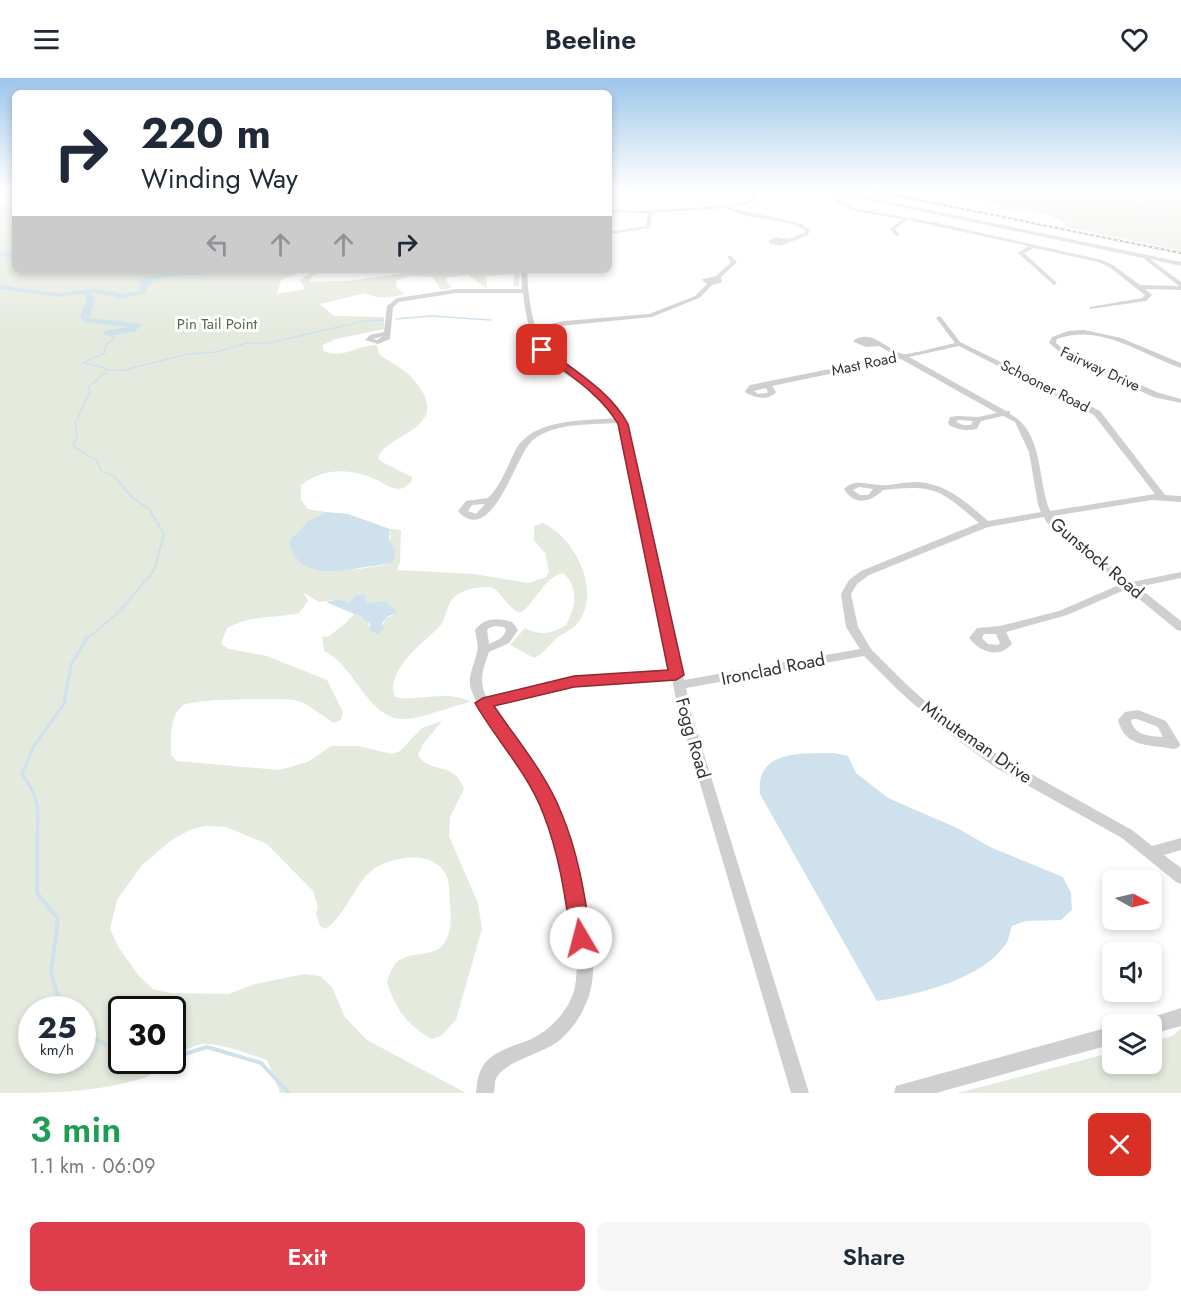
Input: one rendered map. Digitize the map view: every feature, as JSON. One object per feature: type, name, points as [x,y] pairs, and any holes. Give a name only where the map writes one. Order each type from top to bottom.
[{"type":"street","points":[[789,241],[800,236]]},
{"type":"street","points":[[990,236],[1102,261],[1149,295],[1149,298],[1092,308]]},
{"type":"street","points":[[1050,236],[1181,264]]},
{"type":"street","points":[[1039,279],[1052,281],[1021,253],[1053,237]]},
{"type":"street","points":[[1144,256],[1181,286]]},
{"type":"street","points":[[534,327],[650,316],[697,297],[710,284],[705,280],[718,277],[735,262],[729,257]]},
{"type":"street","name":"Fogg Road","points":[[524,273],[534,327],[544,353],[601,396],[621,420],[648,534],[678,680],[800,1093]]},
{"type":"street","points":[[1139,287],[1181,286]]},
{"type":"street","points":[[387,334],[390,306],[397,300],[456,291],[526,291]]},
{"type":"street","points":[[1100,307],[1109,310]]},
{"type":"street","name":"Schooner Road","points":[[939,318],[961,345],[1095,412],[1123,444],[1161,496]]},
{"type":"street","name":"Fairway Drive","points":[[1181,366],[1120,340],[1099,334],[1064,334],[1056,337],[1052,343],[1064,353],[1142,389],[1181,401]]},
{"type":"street","name":"Gunstock Road","points":[[880,344],[1007,413],[1020,423],[1031,444],[1045,514],[1053,524],[1181,627]]},
{"type":"street","name":"Mast Road","points":[[768,385],[803,379],[844,367],[961,345]]},
{"type":"street","points":[[978,419],[1007,413]]},
{"type":"street","points":[[491,501],[522,445],[535,434],[558,427],[621,420]]},
{"type":"street","points":[[880,488],[919,484],[939,487],[949,492],[986,524]]},
{"type":"street","name":"Minuteman Drive","points":[[1181,499],[1161,496],[986,524],[865,573],[853,582],[846,594],[852,627],[867,652],[918,702],[1001,764],[1092,813],[1151,852],[1181,877]]},
{"type":"street","points":[[1000,630],[1063,613],[1128,585],[1181,575]]},
{"type":"street","points":[[484,650],[474,679],[483,703],[541,789],[561,835],[575,891],[584,976],[578,1001],[560,1028],[537,1046],[504,1058],[493,1066],[486,1079],[485,1093]]},
{"type":"street","name":"Ironclad Road","points":[[483,703],[574,681],[678,680],[867,652]]},
{"type":"street","points":[[1151,852],[1181,844]]},
{"type":"street","points":[[1162,1022],[1181,1017]]},
{"type":"street","points":[[903,1093],[1102,1038]]},
{"type":"green space","name":"Pin Tail Point","points":[[0,236],[12,236],[12,273],[298,273],[281,280],[277,294],[305,289],[300,280],[310,273],[318,273],[313,275],[309,282],[349,281],[406,273],[520,273],[519,287],[514,286],[514,274],[486,276],[487,289],[468,275],[445,278],[451,288],[441,290],[433,277],[410,276],[396,281],[397,288],[405,294],[380,297],[365,293],[320,304],[334,316],[384,317],[384,329],[336,339],[323,345],[323,350],[336,354],[377,345],[379,354],[413,379],[425,396],[427,409],[423,420],[383,450],[378,459],[412,477],[411,482],[405,487],[396,489],[358,473],[338,471],[319,475],[301,485],[301,500],[308,509],[326,512],[317,516],[296,558],[305,565],[326,571],[384,565],[391,545],[390,529],[401,530],[400,562],[397,570],[475,574],[528,583],[546,577],[549,571],[545,553],[534,540],[534,526],[543,523],[555,530],[565,541],[575,553],[582,567],[587,597],[584,611],[577,624],[534,658],[510,645],[525,628],[546,633],[566,625],[572,612],[574,592],[563,573],[549,581],[522,612],[512,608],[494,588],[479,587],[458,594],[451,600],[440,626],[408,657],[401,667],[393,687],[395,697],[453,696],[471,702],[419,717],[403,719],[391,717],[380,710],[344,667],[324,651],[322,636],[328,637],[354,614],[367,621],[370,627],[382,627],[386,618],[394,615],[385,601],[365,603],[363,594],[356,595],[349,603],[340,599],[319,602],[304,593],[308,601],[299,613],[237,624],[227,628],[221,644],[229,649],[267,656],[327,680],[343,712],[341,720],[334,723],[304,703],[295,700],[218,700],[189,703],[182,706],[175,716],[172,729],[171,755],[177,761],[279,770],[308,762],[331,746],[358,746],[392,754],[400,751],[422,728],[442,721],[423,744],[418,755],[429,765],[454,774],[464,789],[450,817],[449,836],[478,903],[482,929],[456,1020],[441,1036],[431,1039],[415,1028],[403,1015],[387,982],[397,962],[403,958],[436,950],[442,946],[449,931],[451,913],[447,877],[437,864],[423,858],[391,861],[369,873],[335,921],[326,929],[320,926],[313,891],[267,844],[226,827],[205,826],[190,830],[170,841],[142,865],[117,900],[110,929],[119,948],[139,976],[153,989],[171,993],[229,994],[255,984],[304,974],[320,976],[332,987],[345,1017],[367,1040],[466,1093],[280,1093],[267,1060],[236,1050],[205,1044],[186,1050],[186,996],[108,996],[108,1074],[152,1074],[123,1084],[88,1090],[0,1093]]},
{"type":"green space","points":[[1111,236],[1181,236],[1181,251]]},
{"type":"green space","points":[[1181,1028],[1181,1093],[958,1093],[1102,1055],[1102,1074],[1162,1074],[1162,1039],[1173,1036]]},
{"type":"water","points":[[326,512],[348,514],[390,529],[389,538],[395,550],[393,562],[335,571],[315,570],[307,567],[293,553],[289,542],[308,521]]},
{"type":"water","points":[[365,594],[365,603],[385,601],[396,610],[395,614],[388,616],[382,623],[384,628],[379,634],[370,631],[370,624],[359,616],[326,602],[340,599],[349,603],[356,595]]},
{"type":"water","points":[[835,753],[848,756],[856,773],[888,798],[957,828],[990,847],[1063,877],[1071,893],[1072,910],[1061,920],[1026,921],[1012,926],[1006,944],[995,956],[982,967],[965,976],[929,990],[877,1001],[760,794],[760,779],[765,769],[773,762],[795,755]]},
{"type":"waterway","points":[[0,254],[8,252],[5,256],[12,257]]},
{"type":"waterway","points":[[0,287],[57,295],[91,291],[116,294],[119,297],[143,293],[143,285],[148,283],[145,281],[175,273]]},
{"type":"waterway","points":[[87,292],[91,300],[84,316],[86,320],[138,325],[132,329],[107,333]]},
{"type":"waterway","points":[[396,319],[431,316],[491,320]]},
{"type":"waterway","points":[[107,370],[124,370],[188,354],[216,352],[247,343],[269,343],[364,321],[382,320]]},
{"type":"waterway","points":[[107,333],[114,338],[104,347],[105,353],[83,363],[106,368],[106,372],[88,387],[90,391],[75,424],[77,436],[73,446],[97,461],[101,471],[114,476],[119,482]]},
{"type":"waterway","points":[[87,639],[121,610],[154,570],[164,534],[149,509],[133,498],[118,481]]},
{"type":"waterway","points":[[37,838],[37,804],[22,774],[34,746],[64,704],[71,665],[87,637]]},
{"type":"waterway","points":[[37,838],[37,893],[58,919],[51,973],[58,996]]},
{"type":"waterway","points":[[96,1039],[108,1046]]},
{"type":"waterway","points":[[186,1054],[207,1047],[261,1063],[289,1093]]},
{"type":"railway","points":[[1099,236],[1181,253]]},
{"type":"route","points":[[542,350],[601,396],[618,414],[623,424],[650,543],[676,675],[611,677],[574,681],[483,703],[536,782],[552,812],[565,847],[572,875],[581,938]]}]
